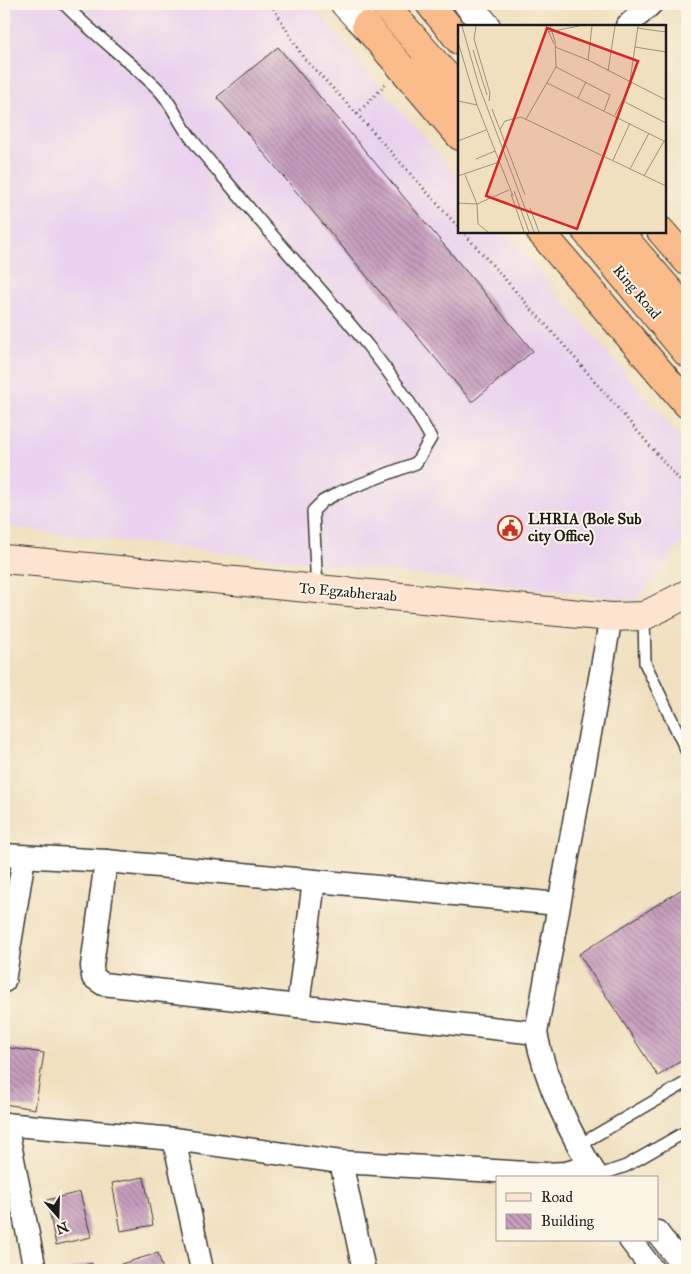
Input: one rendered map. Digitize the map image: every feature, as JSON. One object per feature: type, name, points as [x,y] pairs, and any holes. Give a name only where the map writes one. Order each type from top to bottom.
[{"type":"highway","points":[[384,4],[458,88]]},
{"type":"highway","points":[[430,4],[458,39]]},
{"type":"highway","points":[[437,4],[460,25]]},
{"type":"highway","points":[[366,26],[458,134]]},
{"type":"highway","points":[[366,26],[458,101]]},
{"type":"highway","points":[[541,232],[687,404]]},
{"type":"highway","name":"Ring Road","points":[[587,232],[687,353]]},
{"type":"highway","name":"Ring Road","points":[[619,232],[687,311]]},
{"type":"highway","points":[[662,232],[687,259]]},
{"type":"main road","name":"To Egzabheraab","points":[[4,559],[611,617],[644,616],[687,594]]},
{"type":"street","points":[[345,4],[366,26]]},
{"type":"street","points":[[468,4],[485,25]]},
{"type":"street","points":[[628,25],[651,4]]},
{"type":"street","points":[[595,1173],[579,1145],[541,1058],[536,1033],[611,617]]},
{"type":"street","points":[[4,974],[14,856],[106,861],[558,904]]},
{"type":"street","points":[[106,861],[92,966],[93,977],[102,984],[536,1033]]},
{"type":"street","points":[[298,1006],[314,881]]},
{"type":"street","points":[[35,1270],[5,1124],[174,1139],[341,1162],[545,1174],[566,1172],[595,1173]]},
{"type":"street","points":[[174,1139],[202,1270]]},
{"type":"street","points":[[341,1162],[364,1270]]},
{"type":"street","points":[[631,1242],[649,1269],[680,1261],[658,1233]]},
{"type":"lane","points":[[64,4],[168,100],[186,131],[286,253],[381,361],[413,405],[431,438],[416,463],[340,492],[323,502],[313,511],[317,589]]},
{"type":"lane","points":[[644,616],[645,663],[687,752]]},
{"type":"lane","points":[[579,1145],[687,1082]]},
{"type":"lane","points":[[595,1173],[626,1166],[687,1131]]},
{"type":"path","points":[[271,4],[303,57],[458,227]]},
{"type":"path","points":[[357,114],[402,68]]},
{"type":"path","points":[[463,232],[687,489]]},
{"type":"shaded area","points":[[4,4],[310,4],[458,178],[458,232],[505,232],[687,446],[687,536],[636,600],[4,527]]},
{"type":"building","points":[[278,47],[533,351],[472,402],[217,97]]},
{"type":"building","points":[[687,886],[687,1057],[658,1076],[579,954]]},
{"type":"building","points":[[4,1047],[44,1053],[35,1109],[4,1104]]},
{"type":"building","points":[[144,1177],[153,1225],[121,1231],[112,1183]]},
{"type":"building","points":[[80,1192],[91,1237],[56,1245],[47,1200]]},
{"type":"building","points":[[158,1253],[163,1270],[123,1270],[121,1264]]},
{"type":"building","points":[[92,1263],[94,1270],[68,1270]]},
{"type":"place","name":"LHRIA (Bole Sub city Office)","points":[[510,528]]}]
